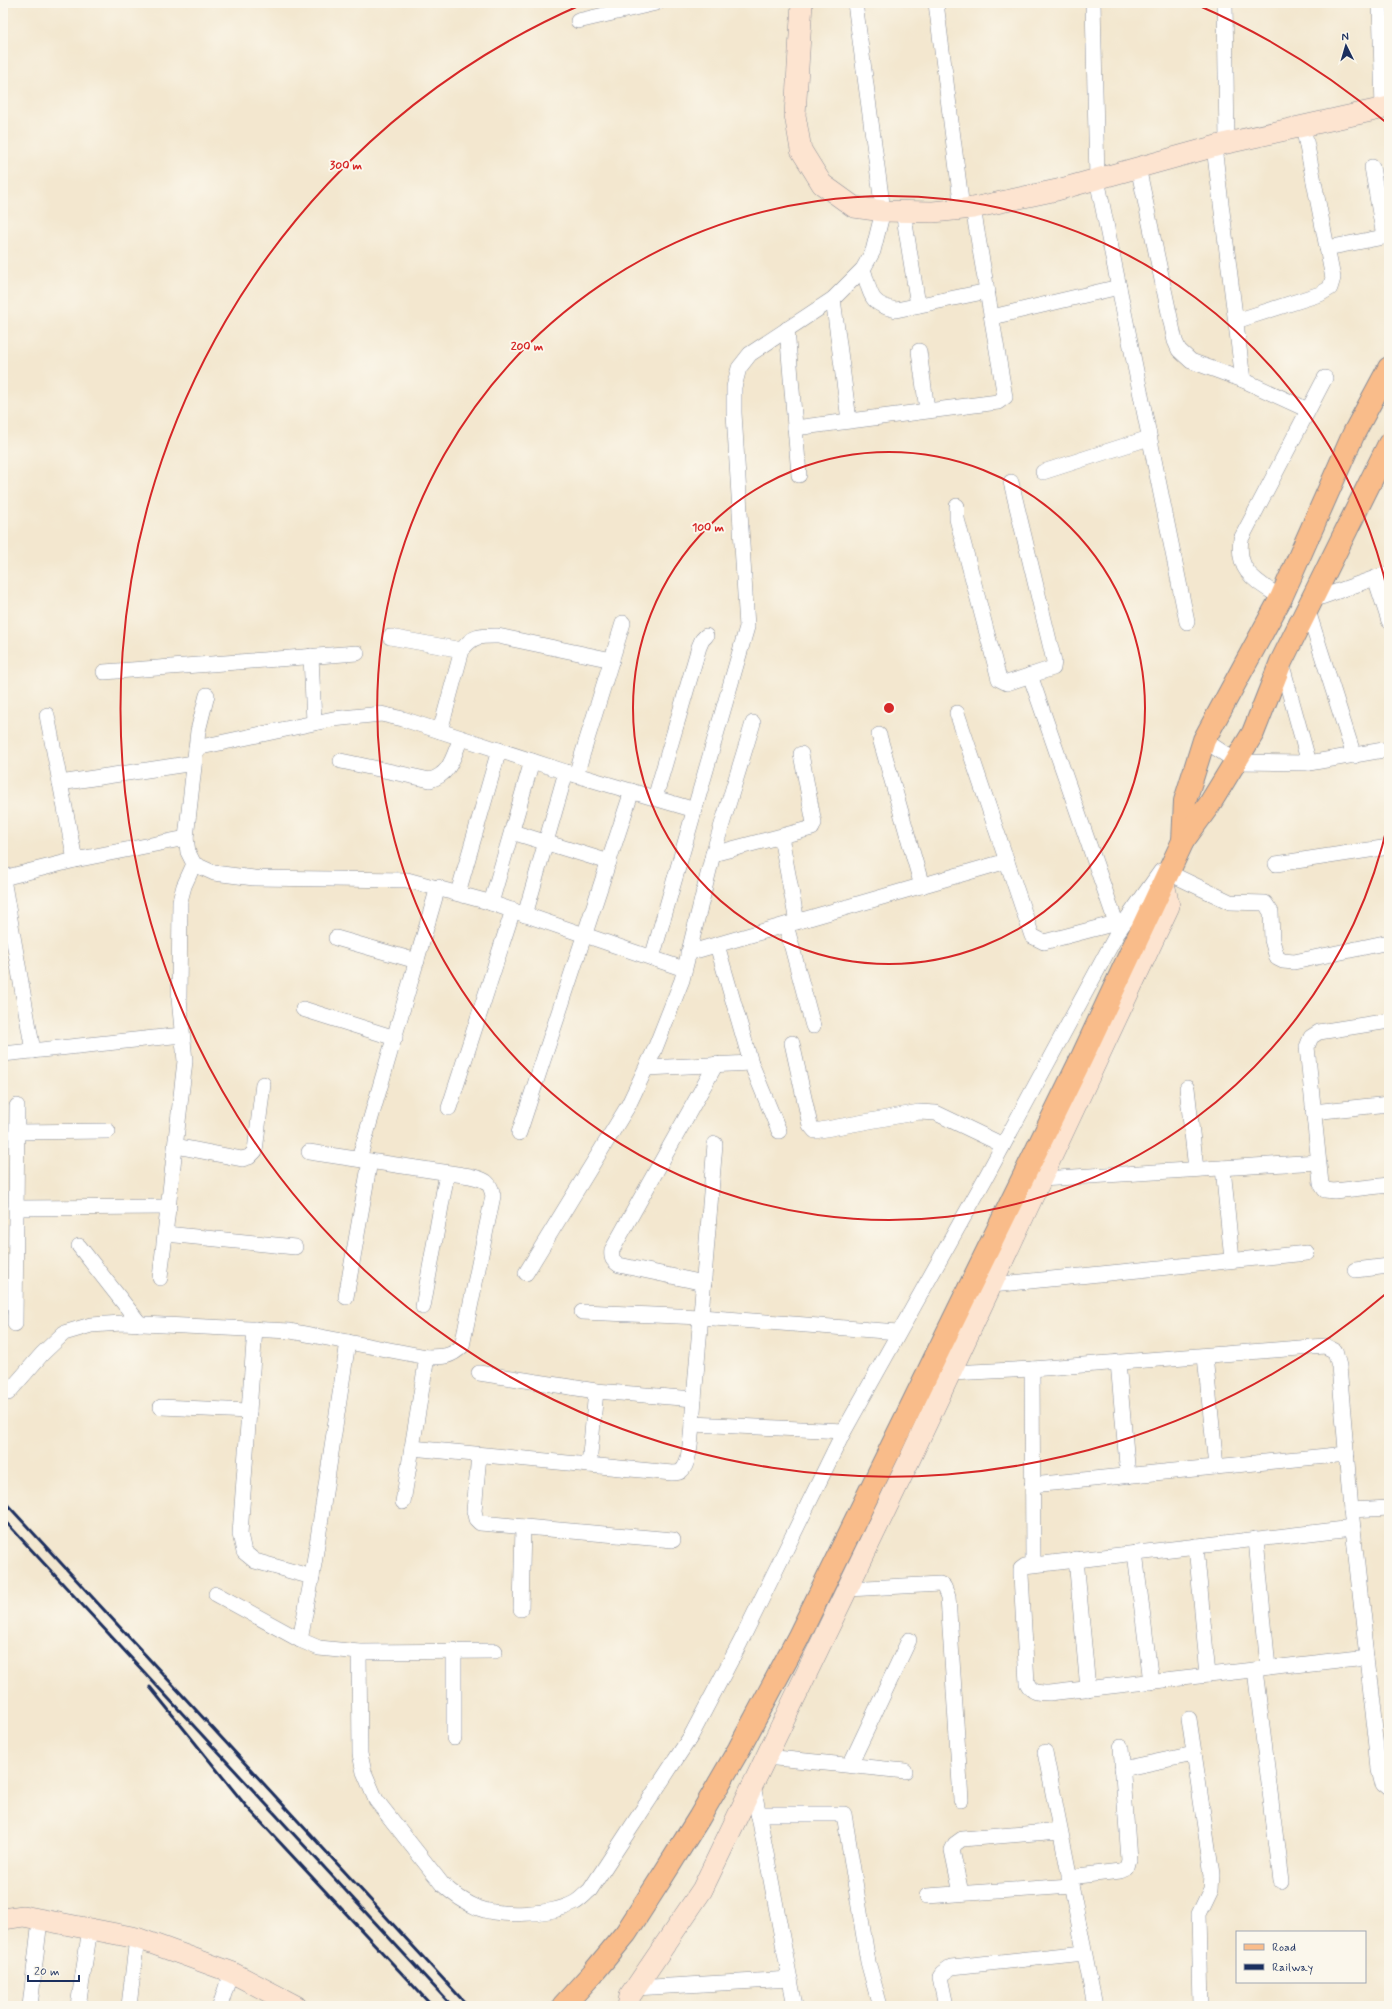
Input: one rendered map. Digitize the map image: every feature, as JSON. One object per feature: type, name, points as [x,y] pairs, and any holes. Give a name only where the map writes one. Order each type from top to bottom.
[{"type":"main road","points":[[1183,841],[1185,801],[1204,740],[1281,598],[1354,433],[1389,368]]},
{"type":"main road","points":[[563,2006],[626,1933],[699,1818],[739,1749],[798,1638],[1128,959],[1183,841],[1237,762],[1253,733],[1281,662],[1389,444]]},
{"type":"street","points":[[578,21],[656,3]]},
{"type":"street","points":[[802,3],[795,115],[801,150],[822,184],[854,207],[893,211],[933,212],[968,208],[1057,190],[1220,145],[1386,108],[1380,3]]},
{"type":"street","points":[[855,3],[893,211],[918,305]]},
{"type":"street","points":[[795,428],[998,402],[1005,397],[988,291],[968,208],[936,3]]},
{"type":"street","points":[[1093,3],[1097,179],[1187,622]]},
{"type":"street","points":[[1225,3],[1220,145],[1236,321],[1243,380]]},
{"type":"street","points":[[1236,321],[1320,294],[1330,288],[1333,278],[1303,126]]},
{"type":"street","points":[[1327,248],[1387,236],[1372,167]]},
{"type":"street","points":[[1138,168],[1175,341],[1179,350],[1191,361],[1243,380],[1308,410]]},
{"type":"street","points":[[652,958],[696,810],[747,627],[734,387],[739,368],[750,354],[833,299],[863,269],[893,211]]},
{"type":"street","points":[[863,269],[873,300],[882,307],[896,310],[988,291]]},
{"type":"street","points":[[992,317],[1119,287]]},
{"type":"street","points":[[833,299],[849,420]]},
{"type":"street","points":[[787,329],[799,475]]},
{"type":"street","points":[[919,351],[927,410]]},
{"type":"street","points":[[1281,598],[1247,574],[1242,562],[1240,548],[1241,540],[1325,378]]},
{"type":"street","points":[[1043,472],[1150,438]]},
{"type":"street","points":[[957,506],[957,519],[999,678],[1007,683],[1053,668],[1055,665],[1011,482]]},
{"type":"street","points":[[1354,756],[1310,606],[1382,576],[1389,621]]},
{"type":"street","points":[[449,1108],[519,912],[612,660],[623,623]]},
{"type":"street","points":[[440,731],[462,650],[468,641],[480,636],[498,636],[612,660]]},
{"type":"street","points":[[655,798],[699,647],[706,636]]},
{"type":"street","points":[[390,637],[462,650]]},
{"type":"street","points":[[104,672],[357,653]]},
{"type":"street","points":[[311,656],[314,722]]},
{"type":"street","points":[[1281,662],[1309,763]]},
{"type":"street","points":[[1030,676],[1128,959]]},
{"type":"street","points":[[207,695],[198,731],[186,838],[188,852],[194,864],[214,873],[254,878],[407,880],[438,887],[491,903],[684,969]]},
{"type":"street","points":[[957,713],[1032,936],[1036,940],[1044,942],[1117,926]]},
{"type":"street","points":[[196,748],[314,722],[359,715],[381,714],[403,719],[571,774],[696,810]]},
{"type":"street","points":[[47,715],[75,860]]},
{"type":"street","points":[[526,1273],[628,1106],[647,1068],[682,980],[713,854],[753,723]]},
{"type":"street","points":[[879,735],[922,886]]},
{"type":"street","points":[[341,761],[430,780],[439,778],[447,771],[460,738]]},
{"type":"street","points":[[1204,740],[1237,762],[1309,763],[1389,749]]},
{"type":"street","points":[[458,893],[499,750]]},
{"type":"street","points":[[713,854],[806,831],[812,828],[814,822],[801,754]]},
{"type":"street","points":[[491,903],[532,761]]},
{"type":"street","points":[[60,783],[194,763]]},
{"type":"street","points":[[519,1134],[632,791]]},
{"type":"street","points":[[512,832],[609,862]]},
{"type":"street","points":[[781,837],[791,923],[813,1026]]},
{"type":"street","points":[[33,1051],[3,878],[75,860],[186,838]]},
{"type":"street","points":[[359,1652],[360,1754],[364,1772],[376,1800],[442,1884],[453,1894],[479,1908],[510,1914],[540,1913],[574,1903],[590,1890],[691,1736],[740,1643],[844,1432],[898,1332],[1003,1145],[1117,926],[1183,841]]},
{"type":"street","points":[[1276,864],[1389,847]]},
{"type":"street","points":[[688,953],[1007,861]]},
{"type":"street","points":[[160,1278],[185,1061],[179,998],[180,901],[186,880],[194,864]]},
{"type":"street","points":[[632,1997],[702,1890],[951,1373],[1169,906],[1167,878],[1230,902],[1265,903],[1271,912],[1272,940],[1277,958],[1283,961],[1294,962],[1389,942]]},
{"type":"street","points":[[346,1297],[365,1160],[395,1038],[438,887]]},
{"type":"street","points":[[336,938],[417,961]]},
{"type":"street","points":[[717,945],[751,1063],[779,1131]]},
{"type":"street","points":[[304,1009],[395,1038]]},
{"type":"street","points":[[1389,1021],[1319,1032],[1311,1037],[1307,1047],[1321,1184],[1325,1190],[1389,1185]]},
{"type":"street","points":[[3,1054],[182,1035]]},
{"type":"street","points":[[792,1043],[810,1125],[815,1131],[919,1112],[936,1113],[1003,1145]]},
{"type":"street","points":[[647,1068],[751,1063]]},
{"type":"street","points":[[704,1283],[619,1265],[613,1261],[611,1257],[612,1250],[716,1064]]},
{"type":"street","points":[[176,1146],[242,1159],[249,1157],[255,1151],[263,1084]]},
{"type":"street","points":[[1187,1088],[1196,1169]]},
{"type":"street","points":[[1313,1112],[1389,1104]]},
{"type":"street","points":[[15,1324],[17,1106]]},
{"type":"street","points":[[17,1132],[108,1131]]},
{"type":"street","points":[[412,1448],[672,1473],[680,1472],[685,1467],[688,1458],[692,1424],[715,1144]]},
{"type":"street","points":[[8,1393],[42,1354],[64,1333],[91,1325],[140,1324],[290,1331],[427,1357],[446,1357],[454,1353],[462,1346],[493,1196],[491,1186],[484,1180],[447,1173],[309,1152]]},
{"type":"street","points":[[1041,1179],[1318,1162]]},
{"type":"street","points":[[1223,1168],[1232,1260]]},
{"type":"street","points":[[423,1307],[447,1173]]},
{"type":"street","points":[[16,1208],[169,1207]]},
{"type":"street","points":[[166,1234],[295,1247]]},
{"type":"street","points":[[79,1246],[140,1324]]},
{"type":"street","points":[[992,1285],[1307,1253]]},
{"type":"street","points":[[1355,1270],[1389,1266]]},
{"type":"street","points":[[582,1312],[701,1317],[898,1332]]},
{"type":"street","points":[[255,1329],[240,1534],[244,1552],[255,1561],[312,1577]]},
{"type":"street","points":[[300,1640],[312,1577],[348,1342]]},
{"type":"street","points":[[951,1373],[1032,1369],[1325,1346],[1335,1351],[1339,1366],[1351,1510],[1379,1768],[1383,1783],[1389,1788]]},
{"type":"street","points":[[1204,1356],[1216,1467]]},
{"type":"street","points":[[404,1502],[427,1357]]},
{"type":"street","points":[[1118,1362],[1128,1476]]},
{"type":"street","points":[[1032,1369],[1033,1564]]},
{"type":"street","points":[[478,1373],[596,1390],[694,1399]]},
{"type":"street","points":[[589,1465],[596,1390]]},
{"type":"street","points":[[161,1407],[249,1411]]},
{"type":"street","points":[[692,1424],[844,1432]]},
{"type":"street","points":[[1032,1485],[1347,1454]]},
{"type":"street","points":[[479,1455],[474,1511],[476,1519],[480,1523],[673,1540]]},
{"type":"street","points":[[1351,1510],[1389,1508]]},
{"type":"street","points":[[521,1609],[523,1527]]},
{"type":"street","points":[[1353,1528],[1025,1566],[1021,1569],[1021,1574],[1027,1683],[1030,1690],[1038,1693],[1088,1689],[1367,1657]]},
{"type":"street","points":[[1256,1539],[1261,1669],[1281,1881]]},
{"type":"street","points":[[1196,1546],[1208,1675]]},
{"type":"street","points":[[1135,1553],[1151,1682]]},
{"type":"street","points":[[1076,1559],[1088,1689]]},
{"type":"street","points":[[848,1588],[940,1584],[944,1587],[948,1597],[961,1800]]},
{"type":"street","points":[[216,1594],[300,1640],[319,1648],[359,1652],[454,1650],[495,1651]]},
{"type":"street","points":[[850,1765],[910,1640]]},
{"type":"street","points":[[454,1650],[454,1738]]},
{"type":"street","points":[[1189,1719],[1212,1875],[1212,1889],[1199,1914],[1201,2006]]},
{"type":"street","points":[[927,1896],[1070,1881],[1120,1871],[1127,1868],[1129,1860],[1121,1747]]},
{"type":"street","points":[[1045,1752],[1095,2006]]},
{"type":"street","points":[[1122,1769],[1194,1754]]},
{"type":"street","points":[[766,1757],[905,1771]]},
{"type":"street","points":[[753,1785],[795,2006]]},
{"type":"street","points":[[758,1814],[844,1814],[868,1962],[880,2006]]},
{"type":"street","points":[[961,1893],[952,1850],[955,1844],[962,1839],[1060,1831]]},
{"type":"street","points":[[3,1919],[23,1916],[137,1938],[231,1972],[296,2006]]},
{"type":"street","points":[[30,2006],[40,1920]]},
{"type":"street","points":[[78,2006],[90,1929]]},
{"type":"street","points":[[129,2006],[137,1938]]},
{"type":"street","points":[[946,2006],[940,1978],[942,1974],[952,1967],[1084,1954]]},
{"type":"street","points":[[220,2006],[231,1972]]},
{"type":"street","points":[[632,1997],[790,1979]]},
{"type":"railway","points":[[3,1500],[468,2006]]},
{"type":"railway","points":[[3,1519],[452,2006]]},
{"type":"railway","points":[[150,1687],[246,1806],[432,2006]]}]
